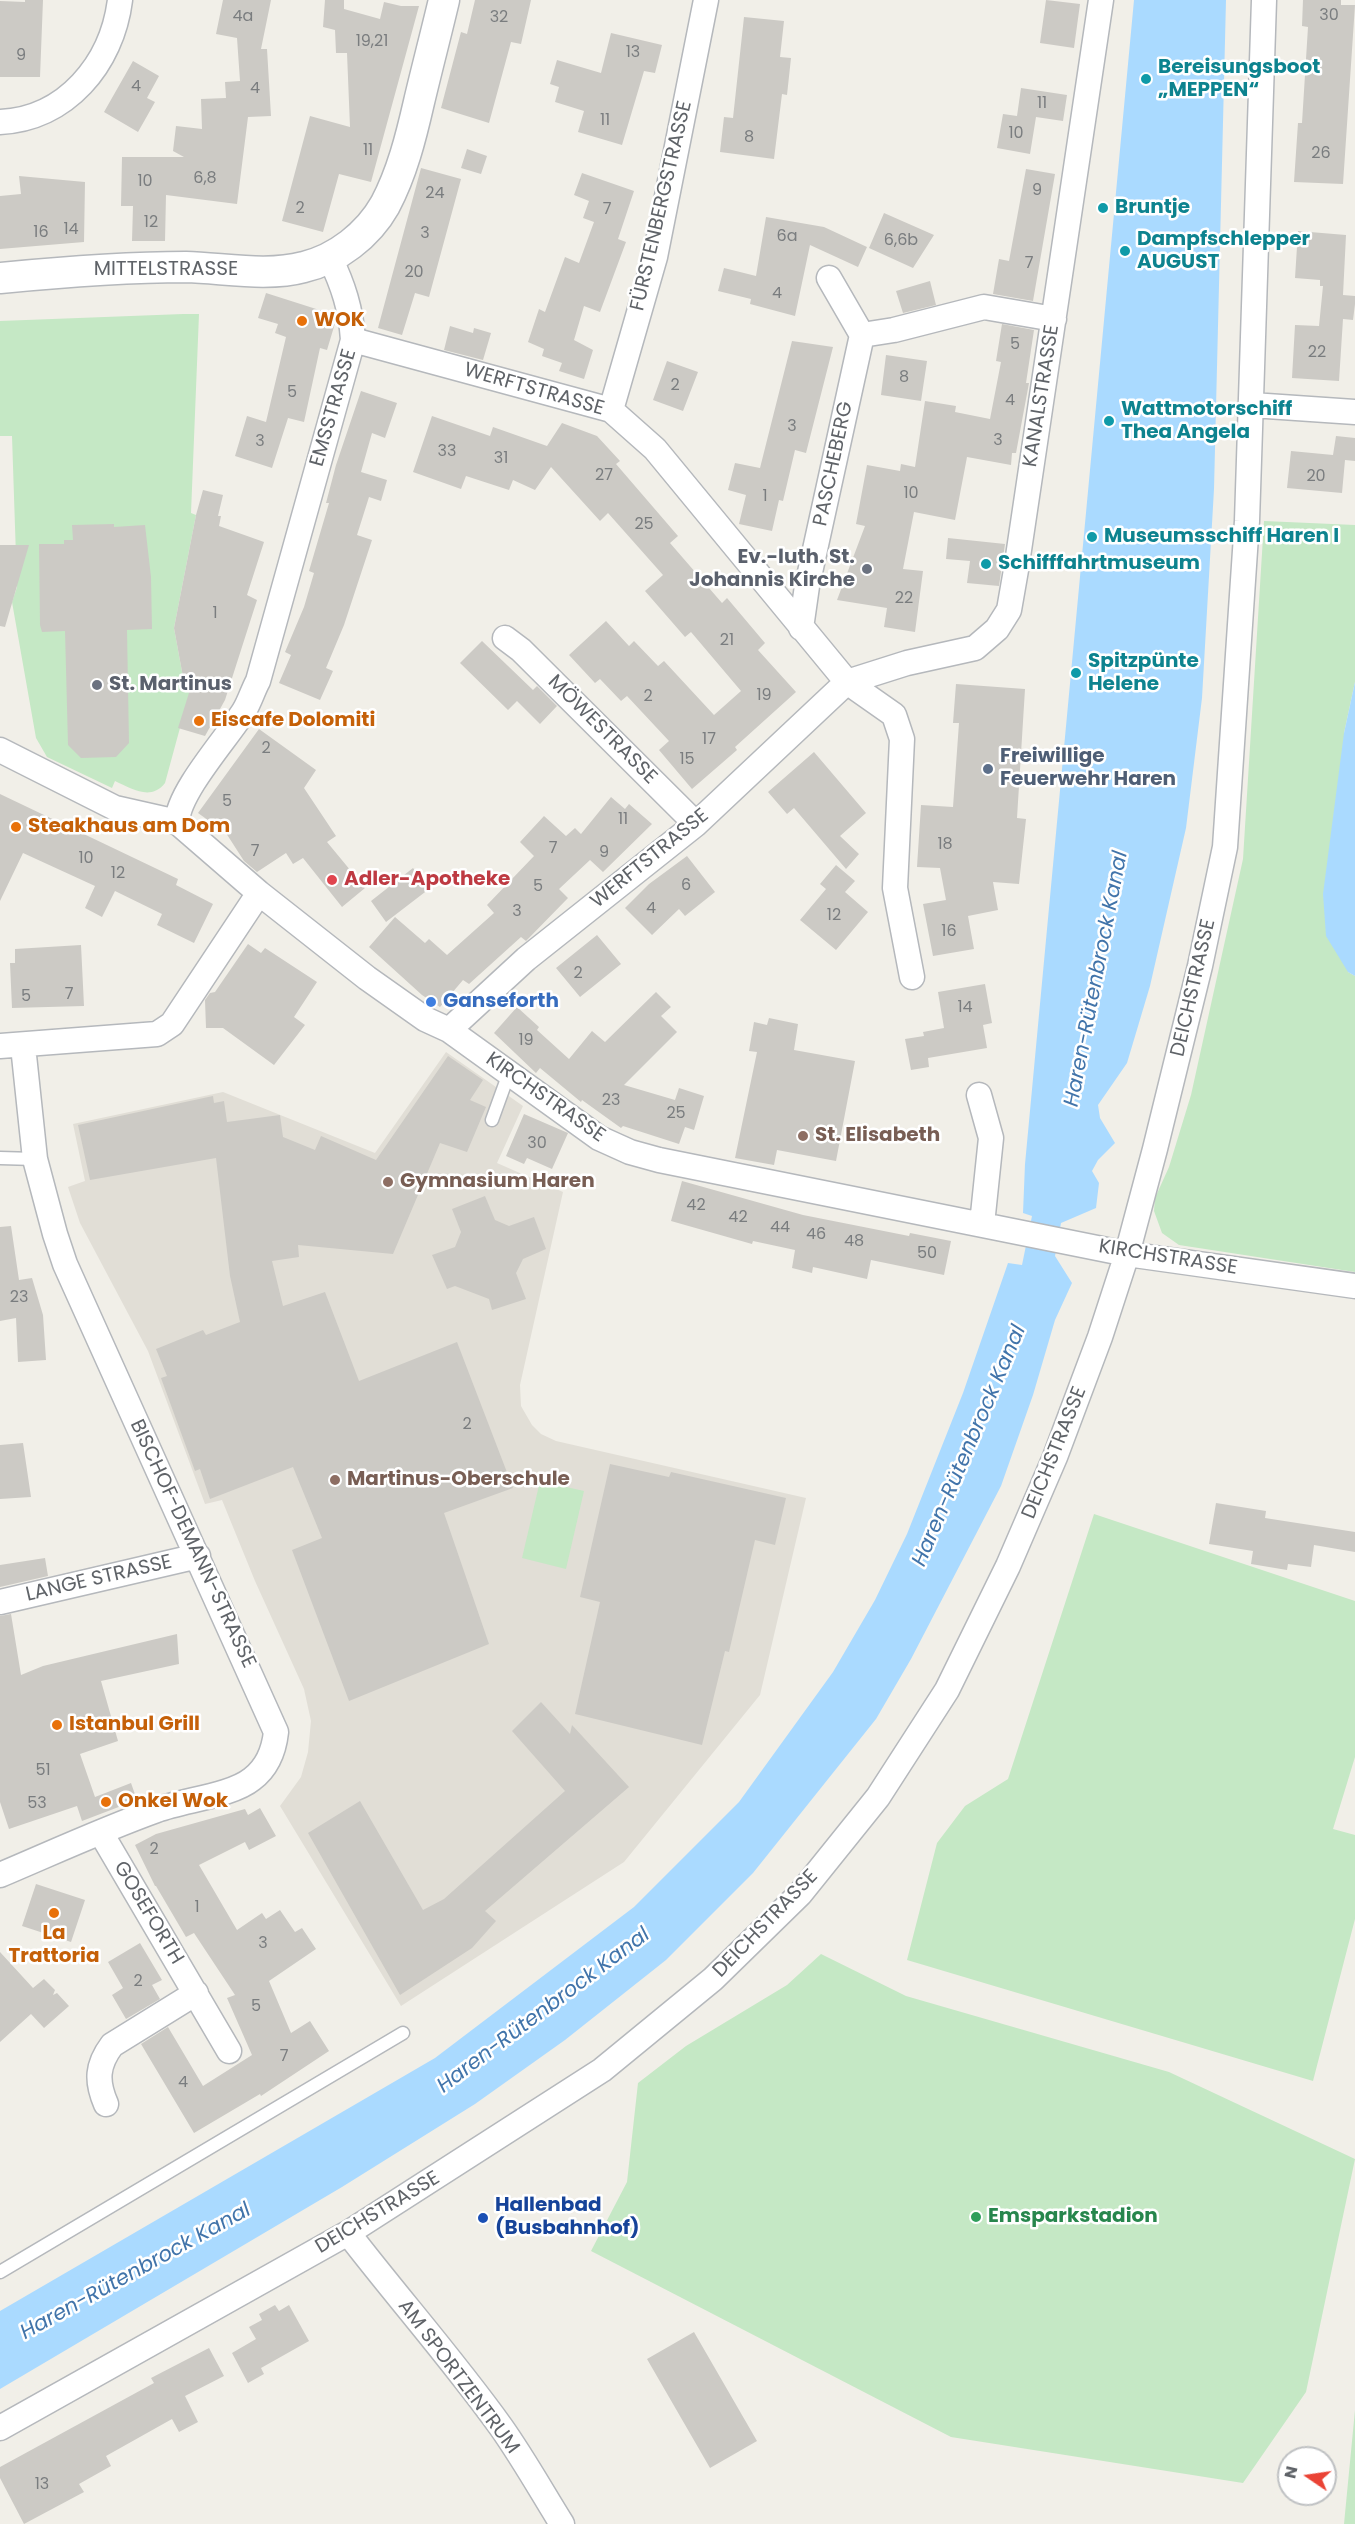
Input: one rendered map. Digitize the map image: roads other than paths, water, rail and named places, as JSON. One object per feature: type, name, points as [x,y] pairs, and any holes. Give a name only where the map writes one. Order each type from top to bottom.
[{"type":"street","points":[[0,122],[18,121],[43,114],[70,96],[94,68],[110,36],[120,0]]},
{"type":"street","points":[[330,258],[362,235],[372,224],[385,206],[399,175],[444,0]]},
{"type":"street","name":"FÜRSTENBERGSTRASSE","points":[[611,410],[655,257],[706,0]]},
{"type":"street","name":"KANALSTRASSE","points":[[847,682],[907,663],[975,648],[997,629],[1009,610],[1101,0]]},
{"type":"street","name":"DEICHSTRASSE","points":[[0,2427],[348,2234],[602,2070],[713,1979],[800,1894],[878,1797],[947,1690],[1008,1566],[1056,1457],[1100,1337],[1127,1254],[1200,966],[1225,848],[1252,405],[1264,0]]},
{"type":"street","name":"MITTELSTRASSE","points":[[0,278],[107,269],[188,267],[284,270],[303,268],[330,258]]},
{"type":"street","name":"EMSSTRASSE","points":[[177,822],[177,812],[207,762],[245,710],[258,681],[353,340],[351,313],[345,291],[330,258]]},
{"type":"street","points":[[829,278],[862,335],[894,330],[984,307],[1054,319]]},
{"type":"street","name":"PASCHEBERG","points":[[801,628],[807,585],[862,335]]},
{"type":"street","name":"WERFTSTRASSE","points":[[353,340],[611,410],[655,449],[847,682],[894,715],[902,739],[895,888],[912,977]]},
{"type":"street","points":[[1252,405],[1355,412]]},
{"type":"street","name":"MÖWESTRASSE","points":[[505,638],[530,658],[696,824]]},
{"type":"street","name":"WERFTSTRASSE","points":[[449,1030],[526,959],[696,824],[847,682]]},
{"type":"street","points":[[0,750],[115,808],[177,822]]},
{"type":"street","name":"KIRCHSTRASSE","points":[[177,822],[259,893],[425,1019],[449,1030],[599,1138],[630,1152],[659,1160],[1127,1254],[1355,1286]]},
{"type":"street","points":[[12,1046],[157,1034],[172,1024],[259,893]]},
{"type":"street","name":"BISCHOF-DEMANN-STRASSE","points":[[0,1875],[158,1809],[222,1792],[251,1780],[264,1767],[273,1752],[276,1732],[271,1714],[65,1264],[35,1159],[12,1046]]},
{"type":"street","points":[[979,1095],[991,1138],[982,1224]]},
{"type":"street","name":"LANGE STRASSE","points":[[0,1602],[198,1556]]},
{"type":"street","name":"GOSEFORTH","points":[[101,1833],[229,2051]]},
{"type":"street","points":[[106,2104],[100,2089],[98,2073],[103,2057],[112,2045],[196,1993]]},
{"type":"street","name":"AM SPORTZENTRUM","points":[[348,2234],[451,2361],[502,2429],[562,2524]]},
{"type":"lane","points":[[492,1120],[508,1073]]},
{"type":"lane","points":[[0,1158],[35,1159]]},
{"type":"lane","points":[[0,2272],[403,2033]]},
{"type":"water","name":"Haren-Rütenbrock Kanal","points":[[1134,0],[1226,0],[1214,489],[1202,698],[1186,828],[1150,986],[1127,1063],[1098,1105],[1100,1118],[1115,1143],[1098,1160],[1092,1171],[1099,1183],[1096,1208],[1061,1223],[1055,1256],[1072,1283],[1055,1320],[1033,1395],[1001,1486],[911,1659],[876,1719],[753,1873],[666,1960],[565,2040],[475,2104],[342,2187],[0,2389],[0,2311],[435,2058],[634,1907],[739,1802],[833,1672],[875,1600],[907,1534],[963,1393],[1008,1263],[1022,1265],[1032,1216],[1023,1213],[1025,1164]]},
{"type":"water","points":[[1355,682],[1355,976],[1348,972],[1326,936],[1323,894],[1344,733]]},
{"type":"place","name":"Bereisungsboot „MEPPEN“","points":[[1146,79]]},
{"type":"place","name":"Bruntje","points":[[1103,208]]},
{"type":"place","name":"Dampfschlepper AUGUST","points":[[1125,251]]},
{"type":"place","name":"WOK","points":[[302,321]]},
{"type":"place","name":"Wattmotorschiff Thea Angela","points":[[1109,421]]},
{"type":"place","name":"Museumsschiff Haren I","points":[[1092,537]]},
{"type":"place","name":"Schifffahrtmuseum","points":[[986,564]]},
{"type":"place","name":"Ev.-luth. St. Johannis Kirche","points":[[867,569]]},
{"type":"place","name":"Spitzpünte Helene","points":[[1076,673]]},
{"type":"place","name":"St. Martinus","points":[[97,685]]},
{"type":"place","name":"Eiscafe Dolomiti","points":[[199,721]]},
{"type":"place","name":"Freiwillige Feuerwehr Haren","points":[[988,769]]},
{"type":"place","name":"Steakhaus am Dom","points":[[16,827]]},
{"type":"place","name":"Adler-Apotheke","points":[[332,880]]},
{"type":"place","name":"Ganseforth","points":[[431,1002]]},
{"type":"place","name":"St. Elisabeth","points":[[803,1136]]},
{"type":"place","name":"Gymnasium Haren","points":[[388,1182]]},
{"type":"place","name":"Martinus-Oberschule","points":[[335,1480]]},
{"type":"place","name":"Istanbul Grill","points":[[57,1725]]},
{"type":"place","name":"Onkel Wok","points":[[106,1802]]},
{"type":"place","name":"La Trattoria","points":[[54,1913]]},
{"type":"place","name":"Emsparkstadion","points":[[976,2217]]},
{"type":"place","name":"Hallenbad (Busbahnhof)","points":[[483,2218]]}]
